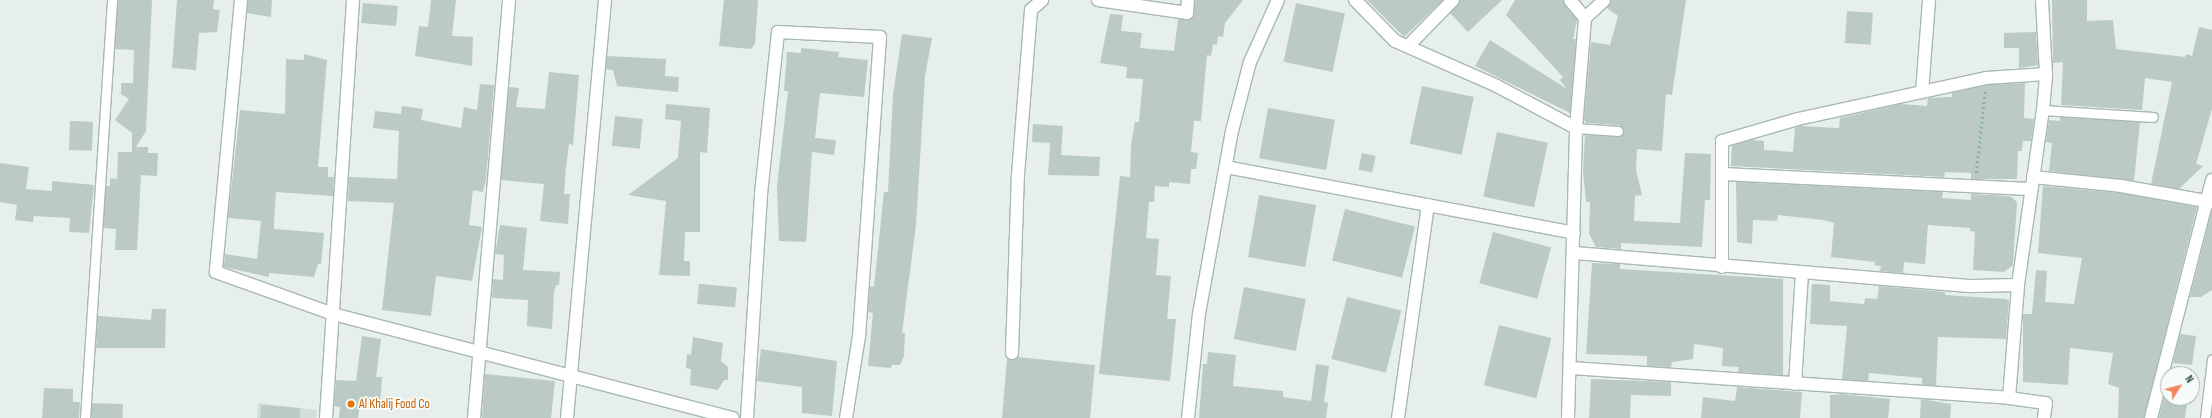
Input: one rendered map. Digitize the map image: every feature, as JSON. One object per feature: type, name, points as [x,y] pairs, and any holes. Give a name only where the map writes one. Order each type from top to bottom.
[{"type":"street","points":[[241,0],[216,272],[333,314],[479,350],[571,378],[733,418]]},
{"type":"street","points":[[326,418],[353,0]]},
{"type":"street","points":[[474,418],[509,0]]},
{"type":"street","points":[[567,418],[605,0]]},
{"type":"street","points":[[1012,353],[1018,175],[1030,10],[1042,0]]},
{"type":"street","points":[[1098,0],[1186,13],[1188,0]]},
{"type":"street","points":[[1188,418],[1199,314],[1226,167],[1250,62],[1278,0]]},
{"type":"street","points":[[1356,0],[1395,41],[1497,86],[1576,128]]},
{"type":"street","points":[[1408,46],[1453,0]]},
{"type":"street","points":[[1570,0],[1585,18]]},
{"type":"street","points":[[1568,418],[1575,253],[1576,128],[1585,18],[1604,0]]},
{"type":"street","points":[[1922,92],[1929,0]]},
{"type":"street","points":[[2009,398],[2018,285],[2029,189],[2033,177],[2043,110],[2046,74],[2042,0]]},
{"type":"street","points":[[747,418],[761,194],[778,32],[880,37],[859,336],[846,418]]},
{"type":"street","points":[[1722,267],[1722,140],[1798,119],[1986,78],[2046,74]]},
{"type":"street","points":[[1226,167],[1574,233]]},
{"type":"street","points":[[1723,174],[2029,189]]},
{"type":"street","points":[[2033,177],[2121,186],[2210,201]]},
{"type":"street","points":[[2151,418],[2210,201],[2212,180]]},
{"type":"street","points":[[1398,418],[1428,205]]},
{"type":"street","points":[[1575,253],[1722,267],[1972,286],[2018,285]]},
{"type":"street","points":[[1795,384],[1802,273]]},
{"type":"street","points":[[1571,368],[2009,398],[2046,403],[2044,418]]},
{"type":"lane","points":[[85,418],[112,0]]},
{"type":"lane","points":[[2043,110],[2153,117]]},
{"type":"lane","points":[[1576,128],[1618,131]]},
{"type":"lane","points":[[2205,418],[2212,359]]},
{"type":"path","points":[[1975,186],[1986,78]]},
{"type":"shaded area","points":[[258,403],[317,410],[316,418],[257,418]]},
{"type":"building","points":[[118,0],[152,0],[146,131],[136,147],[148,147],[148,153],[158,153],[157,176],[141,175],[137,250],[115,250],[116,229],[103,228],[106,186],[110,186],[110,178],[117,179],[118,152],[132,152],[132,133],[115,120],[129,99],[121,94],[121,83],[133,83],[134,50],[115,49]]},
{"type":"building","points":[[177,0],[214,0],[213,9],[220,10],[217,32],[199,33],[196,70],[172,68]]},
{"type":"building","points":[[248,0],[272,0],[271,17],[247,13]]},
{"type":"building","points":[[431,0],[456,0],[452,36],[473,37],[472,66],[415,56],[419,26],[428,27]]},
{"type":"building","points":[[724,0],[758,0],[755,44],[751,49],[719,46]]},
{"type":"building","points":[[1195,0],[1243,0],[1225,23],[1223,37],[1218,36],[1217,45],[1213,44],[1211,56],[1207,55],[1201,121],[1194,121],[1191,152],[1198,153],[1196,169],[1191,169],[1190,184],[1169,182],[1169,187],[1155,186],[1154,202],[1149,202],[1146,238],[1159,239],[1156,275],[1171,276],[1167,319],[1176,319],[1170,381],[1099,374],[1120,176],[1130,177],[1131,144],[1135,122],[1139,122],[1143,79],[1126,78],[1127,67],[1100,63],[1110,14],[1123,15],[1121,31],[1142,33],[1140,48],[1174,51],[1178,19],[1193,18]]},
{"type":"building","points":[[1367,0],[1443,0],[1404,37]]},
{"type":"building","points":[[1460,0],[1502,0],[1468,32],[1450,13]]},
{"type":"building","points":[[1515,0],[1563,0],[1577,20],[1573,39],[1576,39],[1570,113],[1475,66],[1490,40],[1567,89],[1560,80],[1563,77],[1506,15]]},
{"type":"building","points":[[1611,0],[1686,0],[1672,95],[1666,94],[1662,151],[1637,149],[1636,170],[1642,195],[1635,196],[1634,221],[1680,223],[1685,153],[1711,154],[1710,200],[1705,200],[1702,247],[1621,243],[1621,249],[1596,247],[1589,234],[1590,202],[1586,202],[1583,171],[1585,135],[1618,137],[1624,132],[1619,125],[1586,123],[1584,119],[1591,42],[1610,45],[1618,16],[1607,8]]},
{"type":"building","points":[[2052,0],[2087,0],[2087,21],[2113,20],[2116,49],[2185,57],[2186,54],[2192,56],[2199,27],[2212,30],[2212,109],[2196,164],[2203,166],[2179,189],[2151,184],[2172,82],[2145,78],[2142,110],[2061,105],[2063,62],[2053,63]]},
{"type":"building","points":[[363,3],[398,6],[396,26],[361,23]]},
{"type":"building","points":[[1296,3],[1345,13],[1332,72],[1284,62]]},
{"type":"building","points":[[1847,11],[1873,13],[1871,45],[1845,43]]},
{"type":"building","points":[[2036,32],[2038,65],[2019,68],[2019,48],[2004,48],[2004,33]]},
{"type":"building","points":[[902,34],[932,38],[925,76],[916,225],[902,333],[905,333],[904,356],[900,365],[892,365],[891,368],[868,366],[873,313],[868,312],[870,286],[874,287],[884,192],[888,192],[893,95]]},
{"type":"building","points":[[801,48],[839,52],[838,57],[868,60],[864,97],[820,93],[815,138],[836,140],[834,155],[812,152],[806,242],[779,241],[777,186],[788,91],[784,91],[787,52],[801,53]]},
{"type":"building","points":[[304,54],[327,60],[318,167],[328,167],[328,177],[334,177],[333,196],[276,192],[274,229],[324,233],[321,264],[318,264],[314,277],[269,273],[269,277],[224,267],[225,254],[257,259],[261,221],[228,218],[240,110],[285,114],[286,59],[304,60]]},
{"type":"building","points":[[607,56],[666,59],[665,76],[679,77],[678,92],[617,86],[613,70],[606,69]]},
{"type":"building","points":[[549,72],[579,75],[573,145],[569,144],[564,194],[570,194],[568,224],[540,221],[544,184],[501,180],[509,87],[519,88],[516,107],[545,109]]},
{"type":"building","points":[[2025,83],[2024,118],[2034,119],[2031,141],[2023,141],[2022,151],[2018,151],[2017,179],[1971,179],[1971,173],[1945,172],[1944,177],[1731,166],[1732,146],[1751,140],[1764,141],[1764,150],[1793,152],[1795,128],[1800,126],[1839,128],[1840,118],[1901,104],[1927,106],[1928,98],[1952,97],[1952,93],[1987,85]]},
{"type":"building","points":[[480,84],[494,85],[486,179],[483,192],[473,190],[469,225],[482,227],[472,281],[436,276],[431,316],[382,310],[394,203],[348,201],[349,177],[397,179],[399,131],[373,128],[375,111],[401,114],[402,106],[423,109],[421,120],[461,128],[464,107],[477,110]]},
{"type":"building","points":[[1422,86],[1474,97],[1462,155],[1410,144]]},
{"type":"building","points":[[666,104],[710,108],[707,153],[700,152],[700,232],[685,232],[684,261],[690,261],[690,276],[659,275],[666,201],[628,195],[678,158],[681,121],[665,119]]},
{"type":"building","points":[[1268,108],[1335,120],[1326,170],[1259,158]]},
{"type":"building","points":[[615,116],[643,119],[640,149],[612,146]]},
{"type":"building","points":[[2060,117],[2140,122],[2134,181],[2049,171],[2052,143],[2046,142],[2049,120],[2060,121]]},
{"type":"building","points":[[70,121],[93,122],[92,151],[69,150]]},
{"type":"building","points":[[1033,124],[1063,126],[1061,155],[1100,157],[1099,176],[1048,175],[1050,143],[1032,142]]},
{"type":"building","points":[[1497,132],[1548,143],[1534,207],[1483,197]]},
{"type":"building","points":[[1362,153],[1376,156],[1372,173],[1358,170]]},
{"type":"building","points":[[0,163],[29,167],[26,189],[52,191],[52,181],[94,185],[89,233],[69,232],[70,218],[34,216],[33,222],[15,220],[17,205],[0,202]]},
{"type":"building","points":[[1736,182],[1943,192],[1942,198],[1971,200],[1971,194],[2010,196],[2017,202],[2013,265],[2004,272],[1973,270],[1975,232],[1970,231],[1970,228],[1928,225],[1925,264],[1904,262],[1903,273],[1880,271],[1881,266],[1874,265],[1875,262],[1831,257],[1834,223],[1823,220],[1778,215],[1777,221],[1753,220],[1752,244],[1737,242]]},
{"type":"building","points":[[2043,186],[2120,193],[2197,207],[2144,418],[2118,418],[2119,388],[2108,384],[2113,353],[2070,348],[2068,385],[2023,382],[2023,314],[2032,314],[2036,270],[2047,271],[2045,302],[2074,304],[2082,258],[2038,253]]},
{"type":"building","points":[[1259,195],[1316,205],[1305,267],[1248,257]]},
{"type":"building","points":[[1345,209],[1415,226],[1402,278],[1332,260]]},
{"type":"building","points":[[2212,210],[2212,290],[2201,297],[2190,297]]},
{"type":"building","points":[[500,225],[527,228],[523,270],[560,272],[559,285],[556,285],[554,293],[552,329],[527,326],[528,300],[492,298],[493,279],[503,280],[504,255],[495,254]]},
{"type":"building","points":[[1493,232],[1551,248],[1537,299],[1479,283]]},
{"type":"building","points":[[1592,263],[1620,264],[1620,269],[1783,279],[1783,375],[1738,372],[1739,367],[1722,366],[1723,348],[1694,344],[1693,359],[1672,362],[1671,367],[1647,366],[1647,356],[1586,354]]},
{"type":"building","points":[[699,284],[737,287],[735,307],[697,304]]},
{"type":"building","points":[[1812,284],[1830,285],[1830,301],[1864,304],[1865,298],[1877,299],[1879,286],[1945,292],[1945,295],[2006,299],[2009,301],[2006,339],[1938,337],[1936,385],[1922,385],[1922,378],[1869,373],[1868,381],[1842,379],[1847,326],[1810,324]]},
{"type":"building","points":[[1244,287],[1306,299],[1296,351],[1234,339]]},
{"type":"building","points":[[1347,297],[1401,311],[1386,373],[1332,359]]},
{"type":"building","points":[[152,309],[166,309],[165,348],[96,348],[98,316],[151,320]]},
{"type":"building","points":[[1499,325],[1551,338],[1536,398],[1484,385]]},
{"type":"building","points":[[2180,334],[2196,336],[2192,365],[2173,363]]},
{"type":"building","points":[[362,336],[381,339],[376,377],[382,377],[380,406],[360,405],[358,418],[339,418],[340,407],[334,406],[336,380],[356,381]]},
{"type":"building","points":[[693,337],[723,343],[721,361],[728,367],[728,380],[724,380],[718,390],[690,385],[691,369],[686,368],[687,354],[691,355]]},
{"type":"building","points":[[761,349],[837,361],[832,416],[802,413],[802,387],[757,381]]},
{"type":"building","points":[[1208,352],[1236,355],[1233,386],[1283,391],[1283,397],[1311,401],[1316,364],[1329,366],[1324,402],[1328,403],[1326,418],[1199,418],[1203,364],[1207,364]]},
{"type":"building","points":[[1018,357],[1095,365],[1090,418],[1002,418],[1007,359]]},
{"type":"building","points":[[485,374],[555,381],[551,418],[482,418]]},
{"type":"building","points":[[1591,379],[1671,382],[1671,396],[1631,395],[1630,418],[1589,418]]},
{"type":"building","points":[[1737,387],[1802,392],[1800,418],[1701,418],[1703,397],[1735,401]]},
{"type":"building","points":[[44,388],[73,389],[73,402],[80,402],[79,418],[42,418]]},
{"type":"building","points":[[1841,394],[1890,399],[1888,418],[1830,418],[1830,395]]},
{"type":"building","points":[[1921,399],[1951,404],[1950,418],[1920,418]]},
{"type":"building","points":[[92,403],[123,404],[122,418],[91,418]]},
{"type":"building","points":[[261,405],[300,408],[300,418],[260,418]]},
{"type":"building","points":[[2162,406],[2187,406],[2185,418],[2159,418]]},
{"type":"place","name":"Al Khalij Food Co","points":[[351,404]]}]
